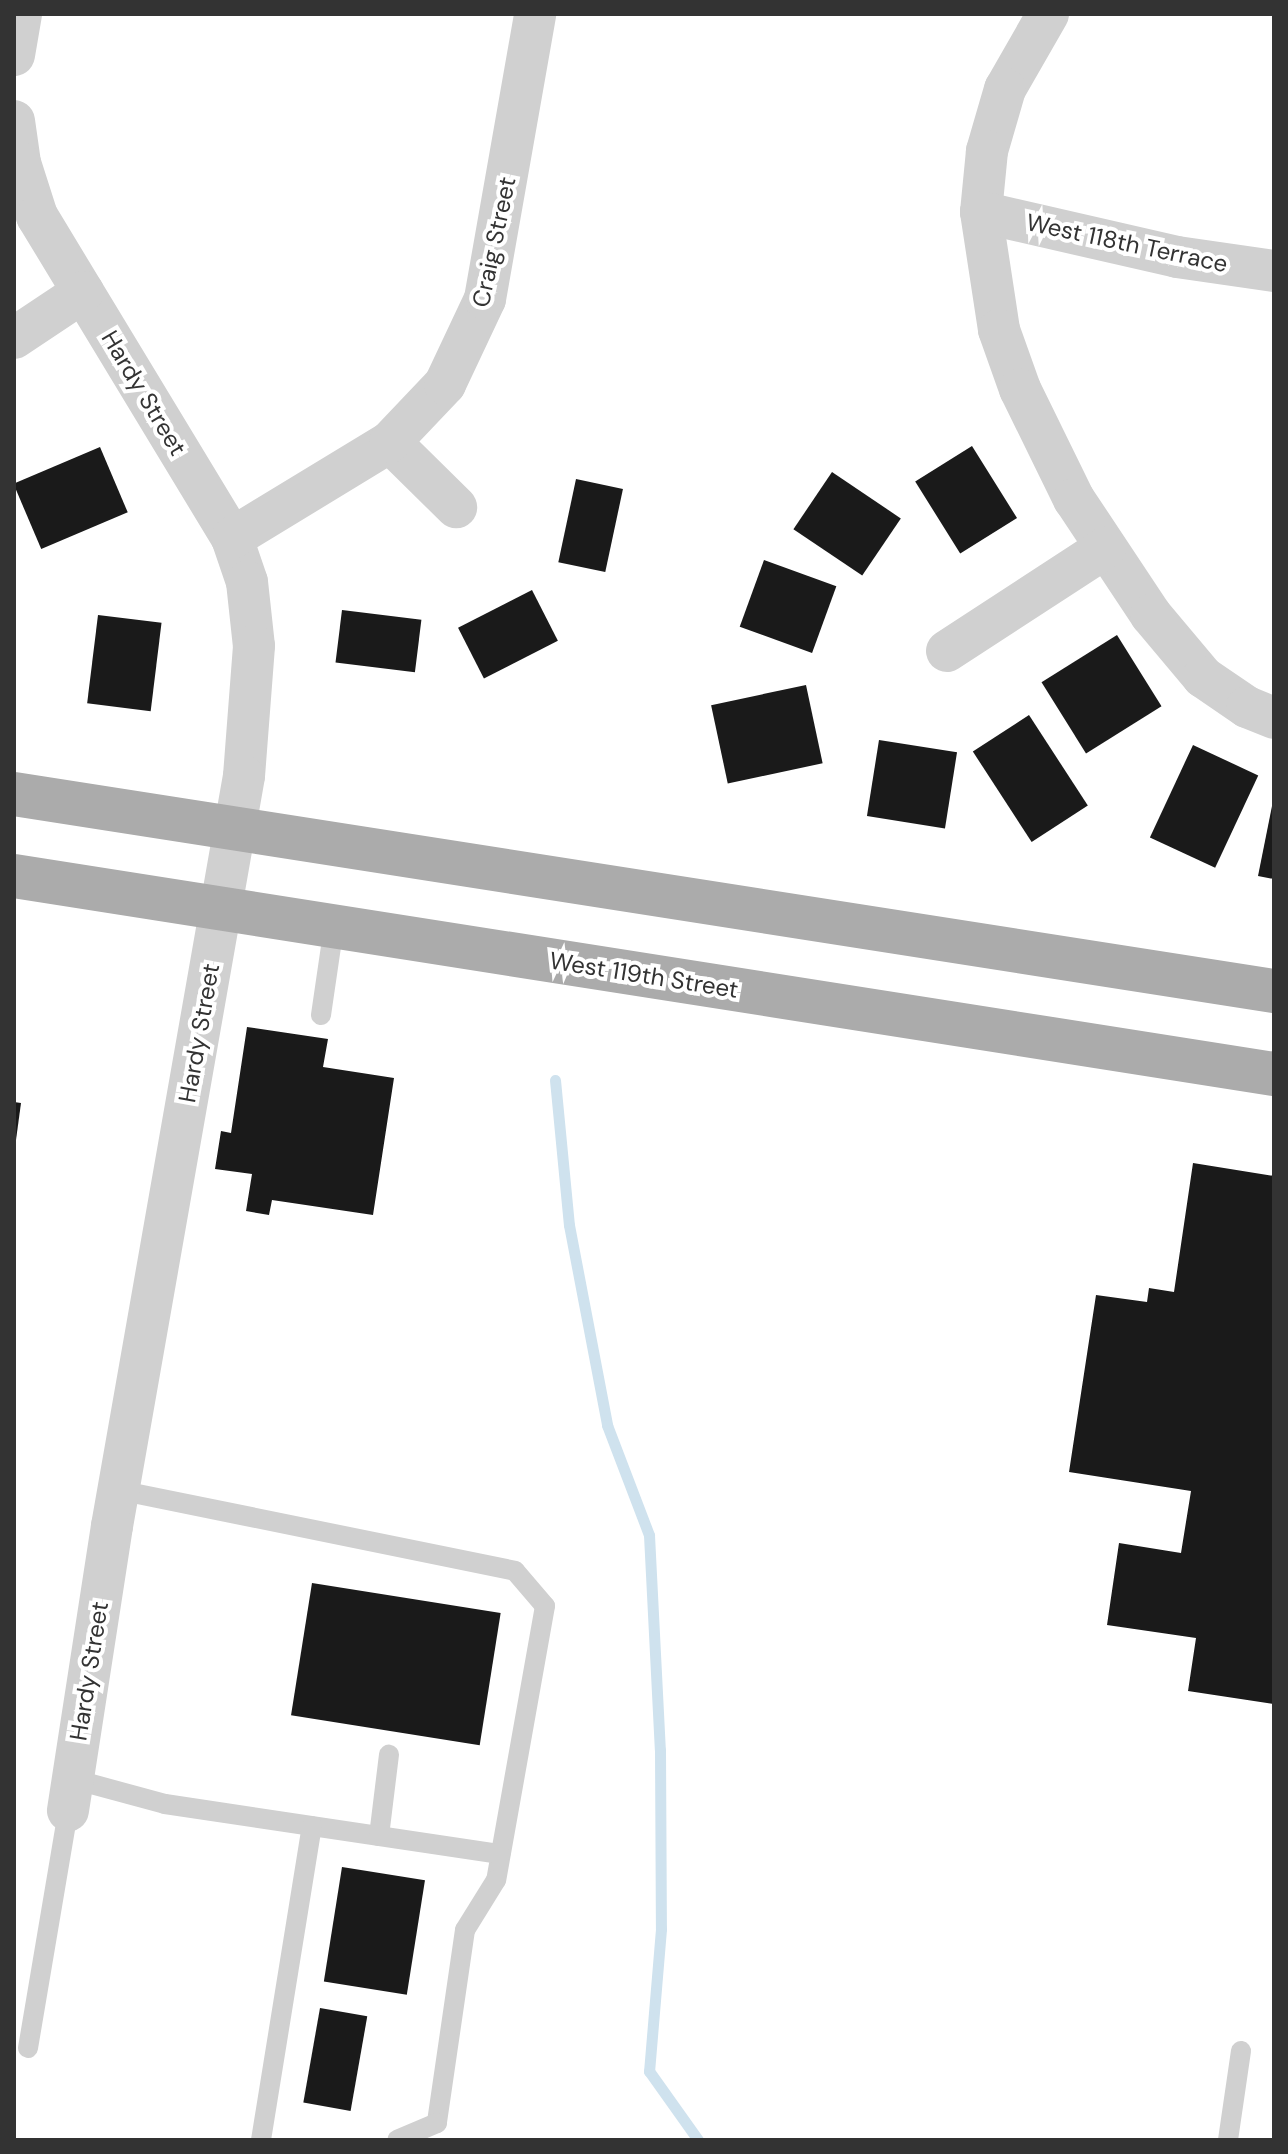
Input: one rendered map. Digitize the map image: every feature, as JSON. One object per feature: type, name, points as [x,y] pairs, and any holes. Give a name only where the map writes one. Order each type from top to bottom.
[{"type":"main road","points":[[14,794],[1274,991]]},
{"type":"main road","name":"West 119th Street","points":[[14,876],[1274,1074]]},
{"type":"street","points":[[14,55],[21,14]]},
{"type":"street","name":"Craig Street","points":[[232,538],[390,442],[445,384],[485,299],[535,14]]},
{"type":"street","points":[[1048,14],[1005,89],[987,151],[981,212],[999,330],[1020,389],[1074,499],[1151,615],[1203,677],[1247,707],[1274,718]]},
{"type":"street","name":"Hardy Street","points":[[14,121],[20,163],[37,216],[232,538],[247,582],[254,646],[251,720],[236,828],[118,1490],[70,1795]]},
{"type":"street","name":"West 118th Terrace","points":[[981,212],[1177,257],[1274,271]]},
{"type":"street","points":[[14,338],[83,292]]},
{"type":"street","points":[[390,442],[456,507]]},
{"type":"street","points":[[947,651],[1105,548]]},
{"type":"lane","points":[[321,1015],[334,926]]},
{"type":"lane","points":[[118,1490],[515,1571],[545,1606],[496,1880],[465,1930],[437,2123],[397,2140]]},
{"type":"lane","points":[[379,1836],[389,1755]]},
{"type":"lane","points":[[28,2048],[70,1795],[165,1804],[500,1854]]},
{"type":"lane","points":[[261,2140],[312,1826]]},
{"type":"lane","points":[[1228,2140],[1241,2051]]},
{"type":"building","points":[[972,446],[1017,518],[960,554],[915,482]]},
{"type":"building","points":[[100,447],[128,512],[41,549],[14,484]]},
{"type":"building","points":[[832,472],[901,518],[862,576],[793,529]]},
{"type":"building","points":[[576,479],[623,489],[605,572],[558,562]]},
{"type":"building","points":[[764,560],[836,586],[812,653],[740,627]]},
{"type":"building","points":[[532,590],[558,641],[484,678],[458,628]]},
{"type":"building","points":[[342,610],[421,620],[415,672],[336,663]]},
{"type":"building","points":[[98,615],[162,623],[151,711],[87,703]]},
{"type":"building","points":[[1117,635],[1162,706],[1086,753],[1042,682]]},
{"type":"building","points":[[806,685],[823,763],[728,783],[711,705]]},
{"type":"building","points":[[1029,715],[1088,806],[1032,842],[973,751]]},
{"type":"building","points":[[879,740],[957,752],[945,828],[867,816]]},
{"type":"building","points":[[1193,745],[1258,775],[1215,868],[1150,837]]},
{"type":"building","points":[[1274,801],[1274,879],[1258,876]]},
{"type":"building","points":[[247,1027],[328,1039],[323,1067],[394,1078],[373,1215],[272,1200],[269,1215],[246,1211],[252,1174],[215,1169],[221,1131],[231,1133]]},
{"type":"building","points":[[14,1102],[21,1103],[16,1140],[14,1140]]},
{"type":"building","points":[[1193,1163],[1274,1176],[1274,1704],[1188,1691],[1196,1638],[1107,1625],[1119,1543],[1181,1553],[1191,1491],[1069,1472],[1096,1295],[1147,1302],[1149,1288],[1174,1292]]},
{"type":"building","points":[[312,1583],[501,1613],[480,1745],[291,1715]]},
{"type":"building","points":[[342,1867],[425,1880],[407,1995],[324,1982]]},
{"type":"building","points":[[320,2008],[367,2016],[351,2111],[303,2103]]},
{"type":"waterway","points":[[555,1080],[569,1225],[607,1425],[649,1535],[660,1750],[661,1929],[649,2071],[698,2140]]}]
